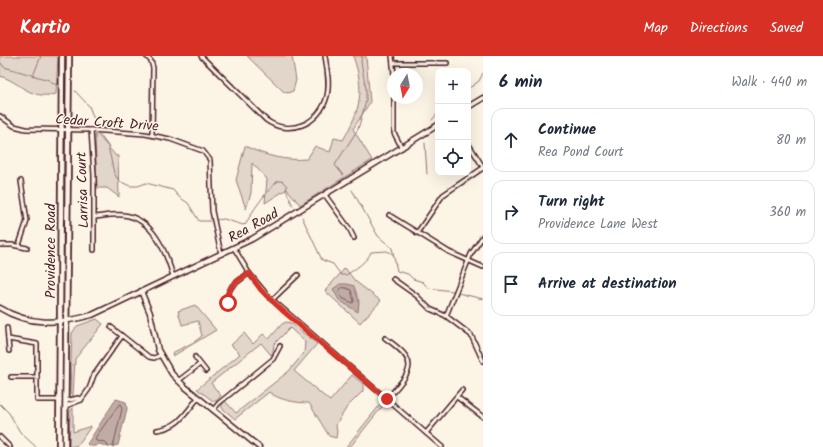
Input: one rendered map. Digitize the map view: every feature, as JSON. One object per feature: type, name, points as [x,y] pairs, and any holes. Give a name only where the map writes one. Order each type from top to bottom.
[{"type":"main road","name":"Providence Road","points":[[59,447],[62,56]]},
{"type":"main road","name":"Providence Road","points":[[65,447],[70,56]]},
{"type":"main road","points":[[471,105],[483,98]]},
{"type":"main road","name":"Rea Road","points":[[0,308],[28,320],[50,323],[67,321],[92,315],[234,248],[325,195],[435,127]]},
{"type":"main road","points":[[141,291],[150,313],[160,355],[178,381],[259,447]]},
{"type":"street","points":[[146,56],[151,61],[153,68],[152,135]]},
{"type":"street","points":[[201,56],[266,120],[276,126],[290,128],[308,123],[323,108],[327,97],[329,82],[325,56]]},
{"type":"street","points":[[392,56],[393,68]]},
{"type":"street","points":[[393,63],[447,63]]},
{"type":"street","points":[[394,104],[394,133],[402,148]]},
{"type":"street","name":"Cedar Croft Drive","points":[[1,118],[14,126],[26,129],[69,129],[152,135],[192,146],[203,151],[210,158],[212,211],[221,254]]},
{"type":"street","name":"Larrisa Court","points":[[90,130],[95,217],[94,250]]},
{"type":"street","points":[[418,233],[443,195],[483,168],[471,148]]},
{"type":"street","points":[[19,246],[27,221],[21,181]]},
{"type":"street","points":[[325,195],[349,228],[354,238]]},
{"type":"street","points":[[95,217],[124,215],[139,221],[161,243],[174,276]]},
{"type":"street","points":[[389,215],[449,252],[483,267]]},
{"type":"street","points":[[446,316],[474,247],[483,236]]},
{"type":"street","points":[[0,245],[27,248]]},
{"type":"street","points":[[234,248],[249,273],[272,300],[442,447]]},
{"type":"street","points":[[231,306],[228,303],[227,296],[232,286],[249,273]]},
{"type":"street","points":[[272,300],[298,275]]},
{"type":"street","points":[[393,279],[417,296],[430,309],[446,316],[474,338],[483,360]]},
{"type":"street","points":[[111,327],[149,357],[154,358],[160,355]]},
{"type":"street","points":[[7,328],[9,351]]},
{"type":"street","points":[[66,404],[81,400],[89,389],[94,375],[122,336]]},
{"type":"street","points":[[385,338],[404,352],[409,365],[405,377],[387,399]]},
{"type":"street","points":[[8,339],[37,344],[37,400],[60,400]]},
{"type":"street","points":[[213,410],[273,359],[280,346]]},
{"type":"street","points":[[195,357],[206,371]]},
{"type":"street","points":[[178,381],[200,364]]},
{"type":"street","points":[[12,378],[37,377]]},
{"type":"street","points":[[426,433],[462,390]]},
{"type":"street","points":[[457,397],[483,417]]},
{"type":"street","points":[[157,430],[169,428],[176,424],[198,398]]},
{"type":"street","points":[[0,437],[10,447]]},
{"type":"shaded area","points":[[0,56],[58,56],[56,94],[39,95],[32,93],[0,76]]},
{"type":"shaded area","points":[[247,56],[292,56],[296,80],[293,91],[288,93],[284,92]]},
{"type":"shaded area","points":[[353,56],[366,56],[370,102],[353,129],[372,160],[300,205],[287,189],[265,203],[267,179],[252,163],[251,193],[246,209],[236,180],[245,146],[260,153],[275,157],[307,159],[315,146],[330,152],[334,138],[343,140],[354,119],[359,99],[359,79]]},
{"type":"shaded area","points":[[97,134],[116,156],[118,156],[119,197],[107,188],[97,188],[95,135]]},
{"type":"shaded area","points":[[345,268],[355,281],[381,301],[360,323],[325,291]]},
{"type":"shaded area","points":[[195,305],[216,330],[173,356],[172,353],[194,342],[202,336],[198,321],[182,325],[178,311]]},
{"type":"shaded area","points":[[97,319],[103,324],[75,359],[73,396],[70,393],[72,333],[77,326]]},
{"type":"shaded area","points":[[286,322],[291,323],[317,344],[294,371],[330,401],[352,375],[363,384],[363,391],[347,407],[336,425],[336,438],[329,436],[309,403],[277,397],[269,392],[235,419],[222,408],[225,401],[236,413],[289,371],[304,353],[305,342],[290,328],[274,344],[271,355],[261,343],[211,383],[221,396],[216,401],[213,401],[197,389],[240,354],[231,345],[244,333],[253,344],[263,334],[269,339],[282,324]]},
{"type":"shaded area","points":[[383,401],[385,403],[350,447],[346,447]]},
{"type":"shaded area","points":[[73,408],[73,432],[91,426],[78,445],[69,447],[70,411]]},
{"type":"water","points":[[340,284],[354,286],[359,302],[358,312],[339,300],[333,289]]},
{"type":"water","points":[[116,399],[126,402],[127,409],[118,445],[109,447],[99,444],[96,446],[88,445],[87,444]]},
{"type":"waterway","points":[[33,76],[41,56]]},
{"type":"waterway","points":[[343,175],[335,165],[358,129],[366,101],[366,89],[361,62],[362,56]]},
{"type":"waterway","points":[[0,62],[4,67],[49,80],[56,85]]},
{"type":"waterway","points":[[471,87],[479,81],[483,73]]},
{"type":"waterway","points":[[75,91],[89,106],[96,125]]},
{"type":"waterway","points":[[432,120],[435,116]]},
{"type":"waterway","points":[[100,135],[108,146],[114,173],[119,181],[130,186],[138,186],[146,183],[173,190],[179,197],[188,203],[199,221],[210,221]]},
{"type":"waterway","points":[[425,143],[427,174]]},
{"type":"waterway","points":[[216,220],[224,219],[243,225],[246,224],[260,201],[269,189],[278,181],[282,181],[287,186],[286,190],[293,206]]},
{"type":"waterway","points":[[352,190],[378,236],[392,248],[397,271],[408,274],[413,279],[423,282],[428,288],[453,291]]},
{"type":"waterway","points":[[302,217],[322,260],[333,264],[341,275],[346,275],[357,268],[367,259],[371,252],[387,251],[393,254]]},
{"type":"waterway","points":[[458,293],[483,299]]},
{"type":"waterway","points":[[0,404],[9,413],[20,432],[36,447]]},
{"type":"route","points":[[228,303],[227,296],[232,286],[236,281],[249,273],[261,290],[282,310],[387,399]]}]
